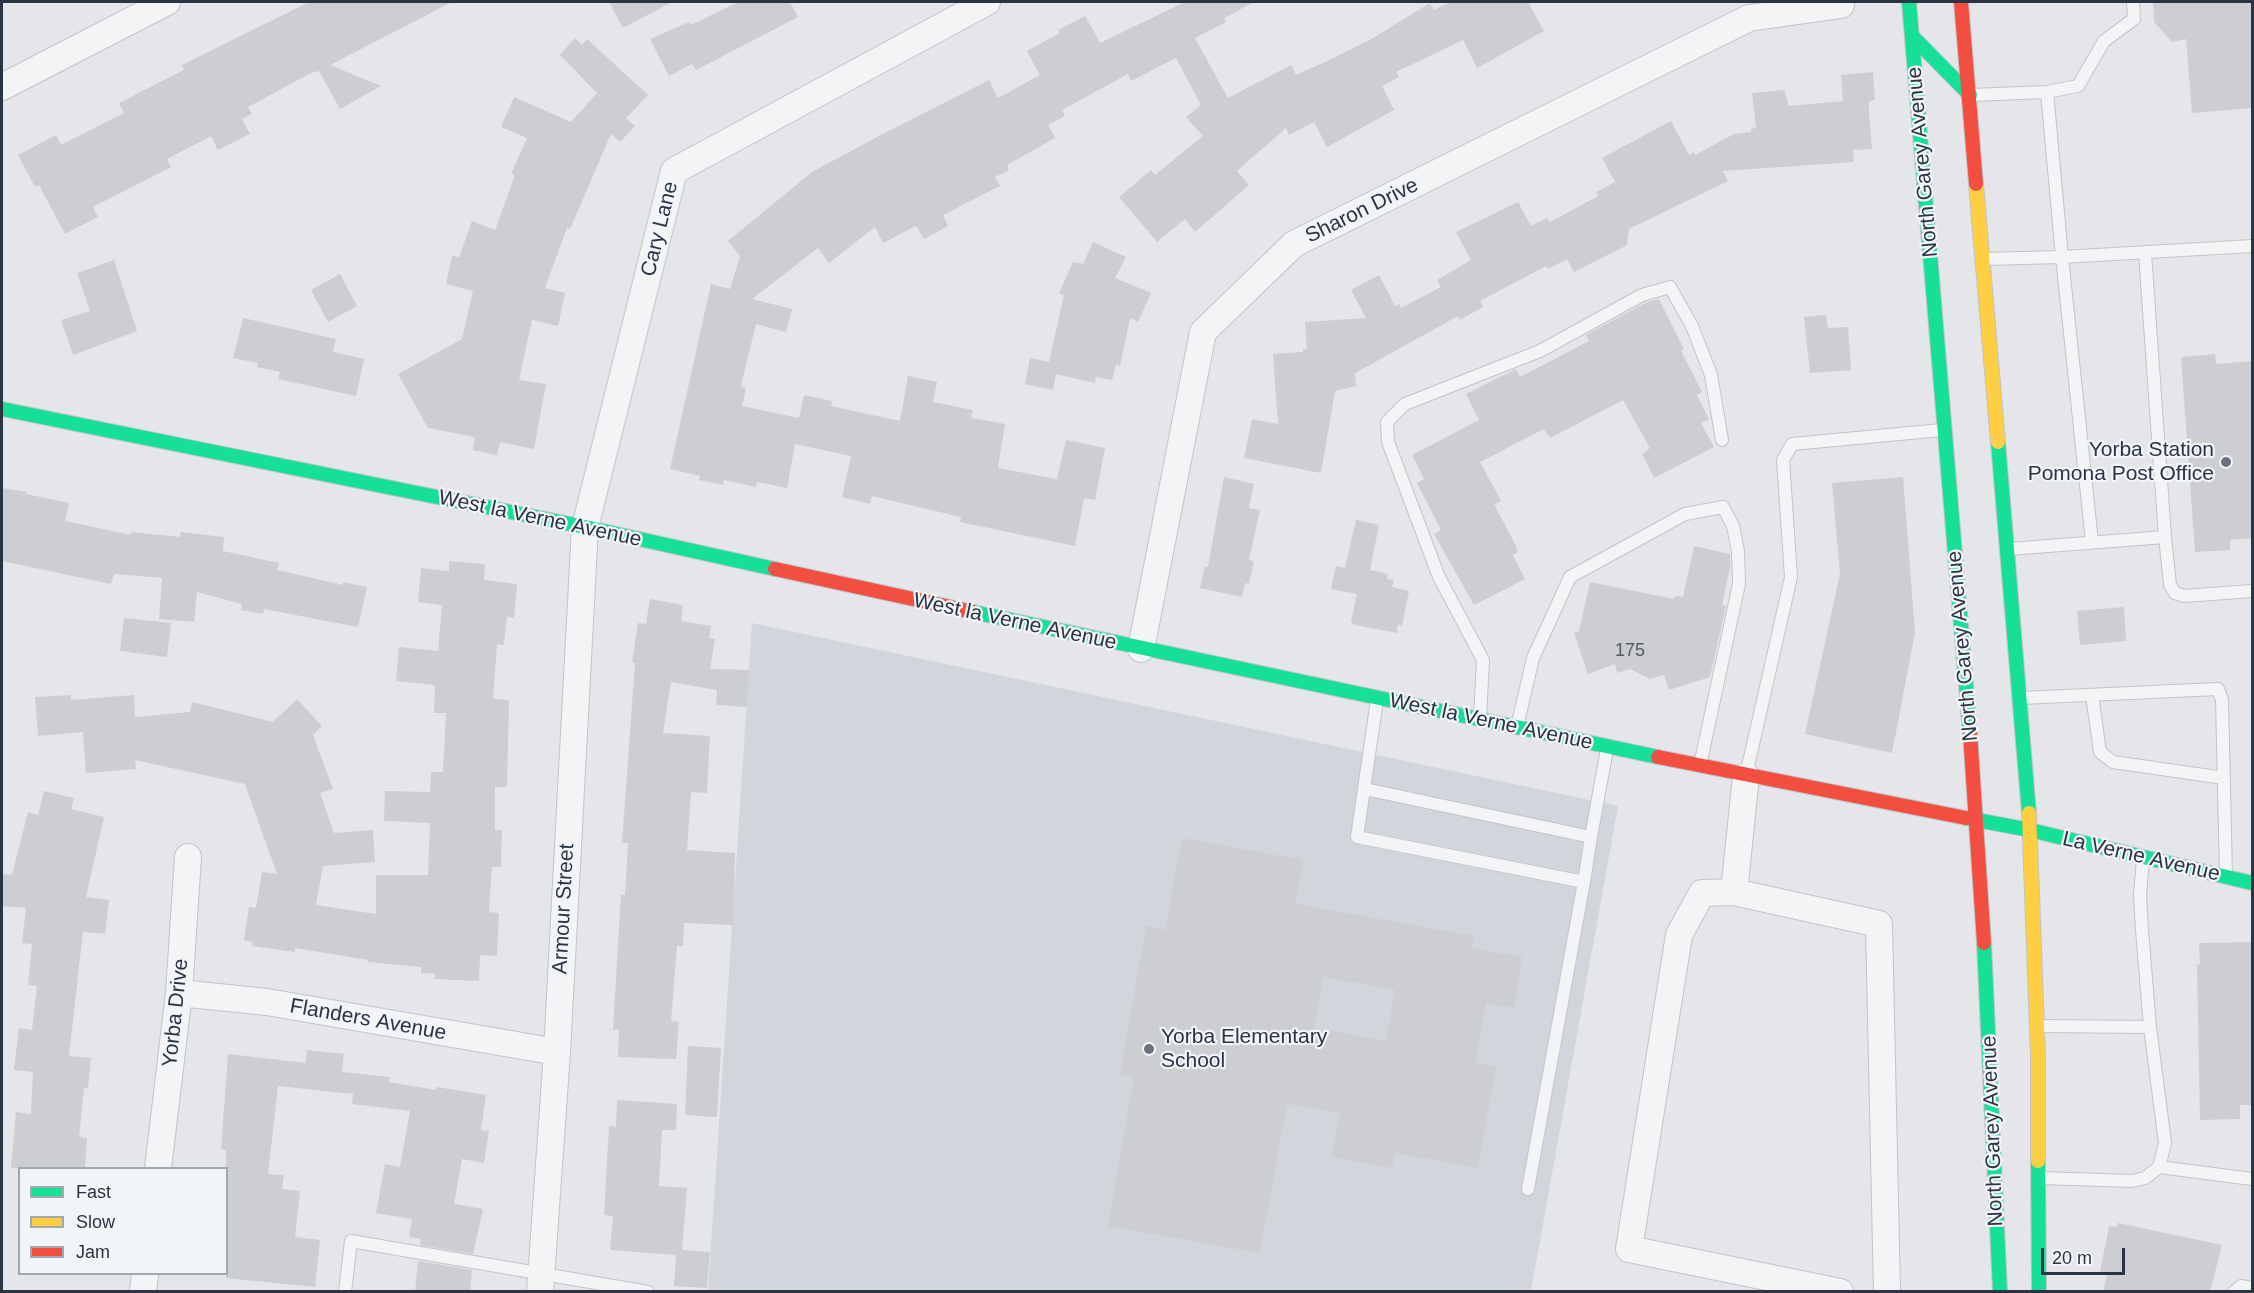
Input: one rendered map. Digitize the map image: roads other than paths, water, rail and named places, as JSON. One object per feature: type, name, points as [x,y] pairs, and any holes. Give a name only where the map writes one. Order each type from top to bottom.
[{"type":"main road","name":"North Garey Avenue","points":[[1909,2],[1977,819],[1991,1059],[2000,1292]]},
{"type":"main road","name":"North Garey Avenue","points":[[1961,2],[2030,830],[2037,1026],[2039,1292]]},
{"type":"main road","points":[[1912,36],[1970,95]]},
{"type":"main road","name":"West la Verne Avenue","points":[[2,409],[585,527],[1141,649],[1746,776],[2030,830]]},
{"type":"main road","name":"La Verne Avenue","points":[[2030,830],[2253,883]]},
{"type":"street","points":[[2,87],[167,2]]},
{"type":"street","name":"Cary Lane","points":[[585,527],[674,171],[987,2]]},
{"type":"street","name":"Sharon Drive","points":[[1141,649],[1203,332],[1294,244],[1749,18],[1841,3]]},
{"type":"street","name":"Armour Street","points":[[541,1282],[557,1052],[585,527]]},
{"type":"street","points":[[1734,892],[1746,776]]},
{"type":"street","name":"Yorba Drive","points":[[158,1167],[179,993],[188,857]]},
{"type":"street","points":[[1840,1292],[1629,1249],[1679,935],[1702,893],[1734,892],[1879,924],[1887,1292]]},
{"type":"street","name":"Flanders Avenue","points":[[179,993],[267,1002],[557,1052]]},
{"type":"street","points":[[143,1292],[145,1275]]},
{"type":"lane","points":[[1970,95],[2047,92],[2078,86],[2104,41],[2134,19],[2133,2]]},
{"type":"lane","points":[[2047,92],[2092,542]]},
{"type":"lane","points":[[1983,260],[2253,246]]},
{"type":"lane","points":[[2145,252],[2170,585],[2175,593],[2184,596],[2253,591]]},
{"type":"lane","points":[[1480,720],[1483,660],[1439,577],[1388,442],[1388,422],[1405,404],[1540,351],[1642,295],[1670,287],[1692,326],[1711,375],[1722,440]]},
{"type":"lane","points":[[1746,776],[1791,577],[1783,460],[1792,444],[1946,430]]},
{"type":"lane","points":[[1517,728],[1533,658],[1570,577],[1685,514],[1723,507],[1733,526],[1738,551],[1739,584],[1700,766]]},
{"type":"lane","points":[[2007,549],[2165,537]]},
{"type":"lane","points":[[2019,698],[2217,689],[2222,700],[2226,877]]},
{"type":"lane","points":[[2092,694],[2100,752],[2113,762],[2224,778]]},
{"type":"lane","points":[[1377,698],[1357,837],[1584,882]]},
{"type":"lane","points":[[1528,1190],[1608,747]]},
{"type":"lane","points":[[1365,789],[1591,837]]},
{"type":"lane","points":[[2039,1178],[2132,1181],[2145,1178],[2158,1167],[2165,1143],[2150,1027],[2140,895],[2143,856]]},
{"type":"lane","points":[[2037,1026],[2150,1027]]},
{"type":"lane","points":[[2158,1167],[2253,1179]]},
{"type":"lane","points":[[345,1292],[351,1241],[541,1282],[648,1292]]},
{"type":"lane","points":[[2234,1292],[2241,1286],[2253,1288]]},
{"type":"place","name":"Yorba Station Pomona Post Office","points":[[2226,462]]},
{"type":"place","name":"Yorba Elementary School","points":[[1149,1049]]}]
